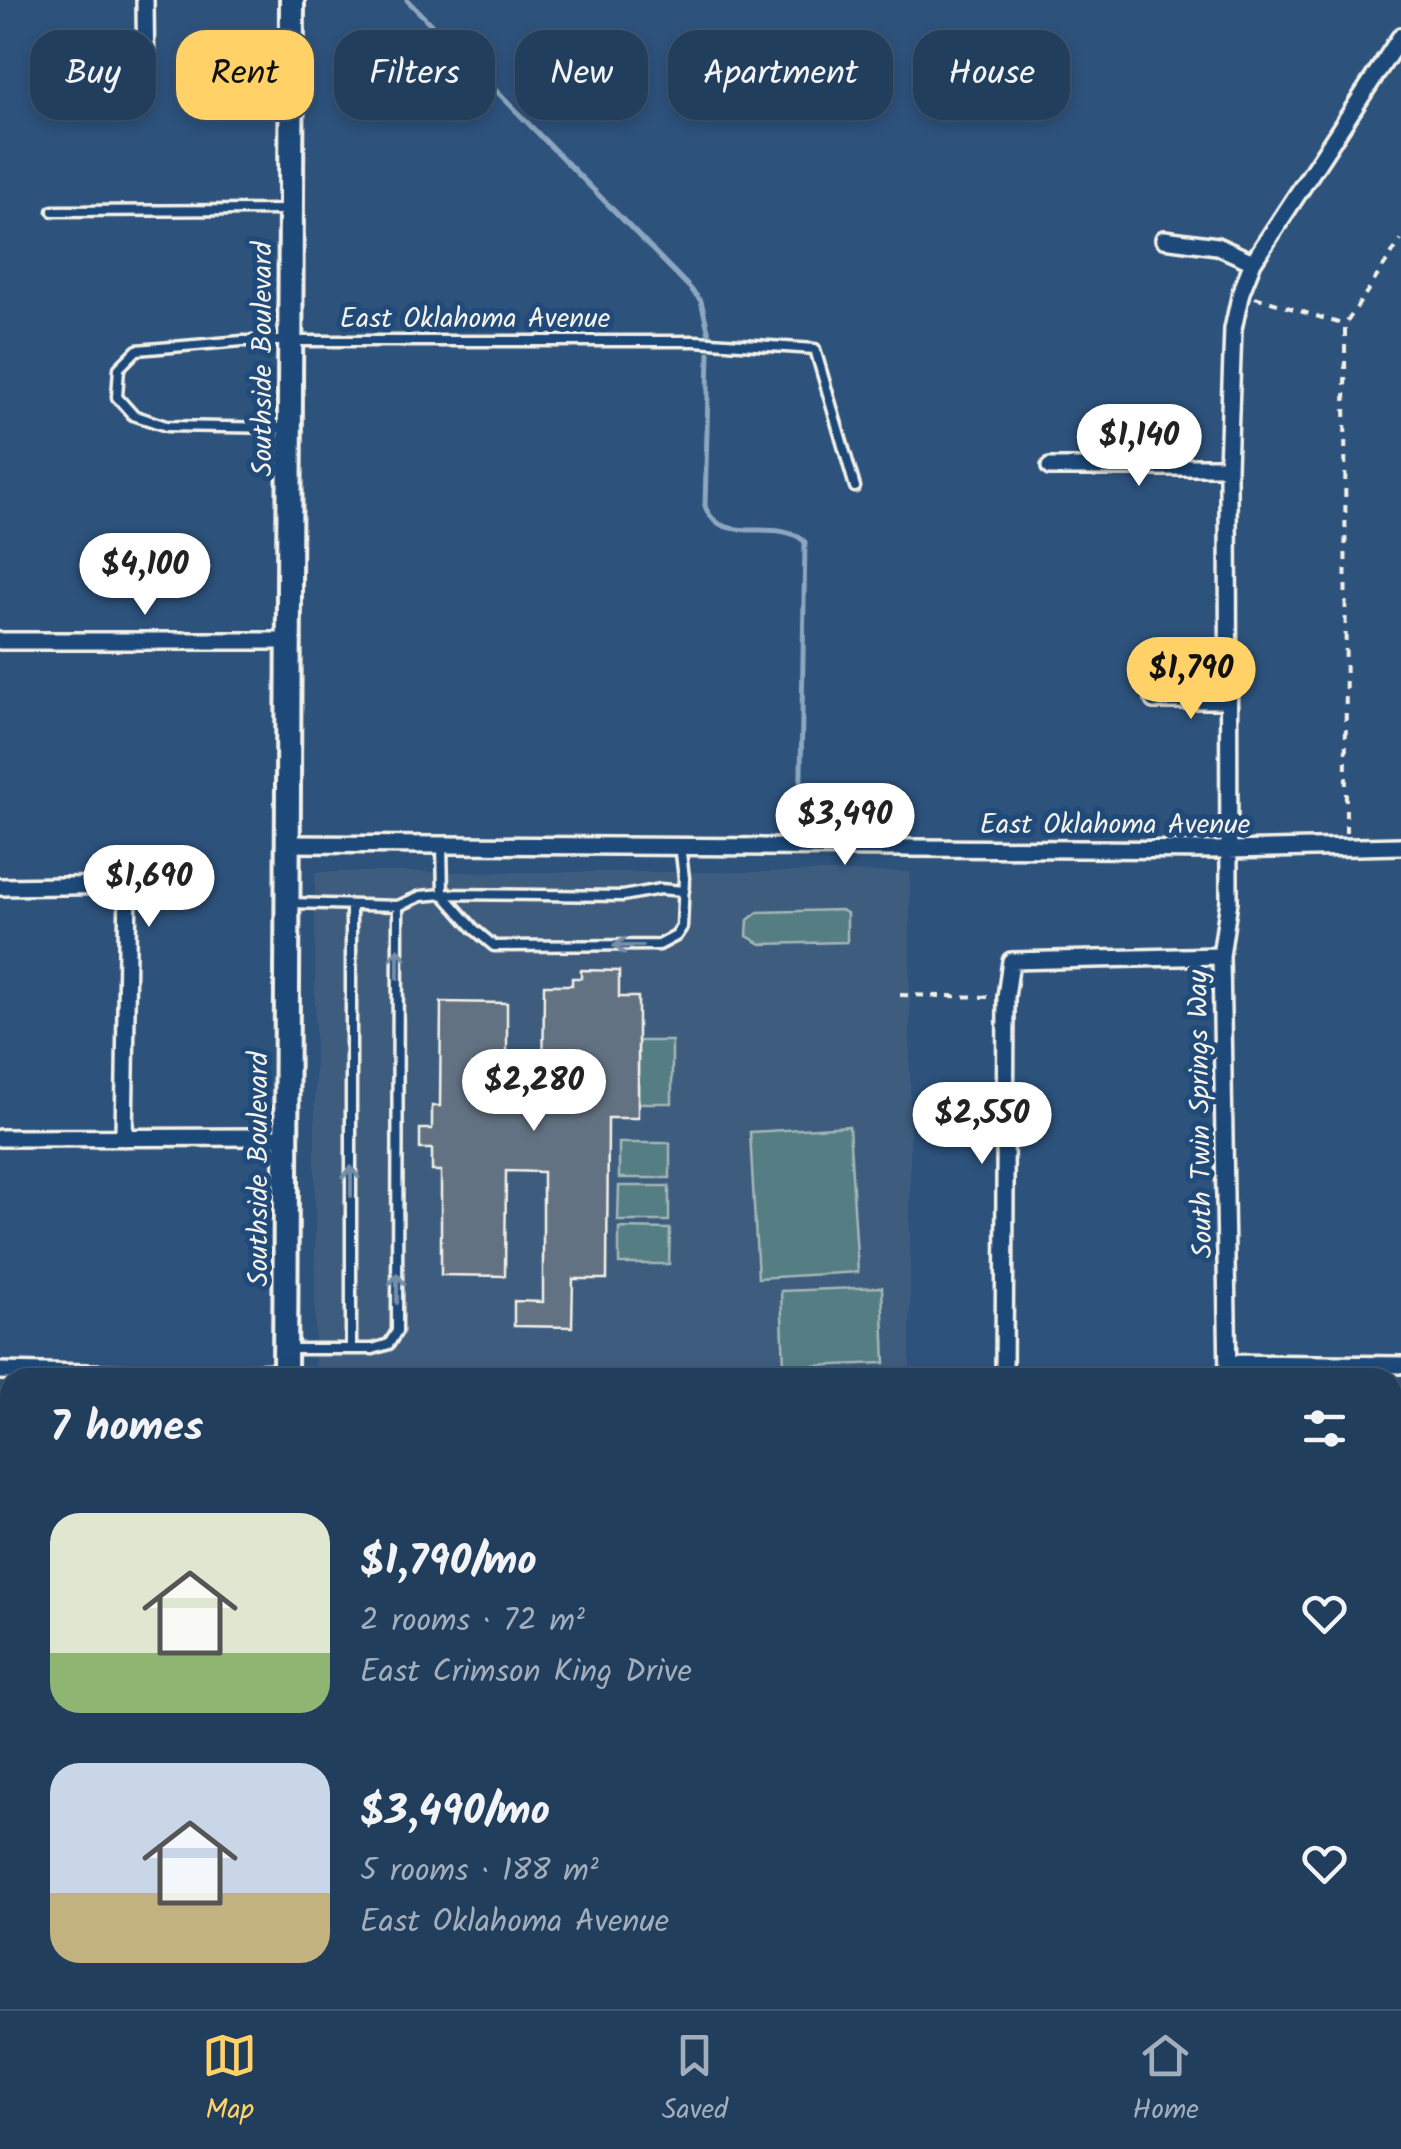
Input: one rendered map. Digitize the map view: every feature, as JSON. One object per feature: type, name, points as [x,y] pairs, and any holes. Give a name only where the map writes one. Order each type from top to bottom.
[{"type":"main road","name":"Southside Boulevard","points":[[286,1366],[292,0]]},
{"type":"street","points":[[145,0],[145,30]]},
{"type":"street","name":"South Twin Springs Way","points":[[1228,1368],[1221,956],[1229,900],[1228,466],[1232,328],[1253,262],[1401,36]]},
{"type":"street","points":[[1164,239],[1216,246],[1253,262]]},
{"type":"street","points":[[1050,466],[1228,466]]},
{"type":"street","points":[[0,641],[289,642]]},
{"type":"street","points":[[1154,700],[1227,700]]},
{"type":"street","name":"East Oklahoma Avenue","points":[[288,844],[1226,850],[1401,846]]},
{"type":"street","points":[[0,887],[128,885],[124,1138]]},
{"type":"street","points":[[1004,1368],[1006,998],[1010,961],[1221,956]]},
{"type":"street","points":[[0,1138],[286,1137]]},
{"type":"street","points":[[1297,1368],[1401,1365]]},
{"type":"street","points":[[261,1368],[286,1366]]},
{"type":"lane","points":[[53,211],[291,210]]},
{"type":"lane","points":[[290,428],[166,426],[134,415],[117,398],[119,368],[137,350],[291,341]]},
{"type":"lane","name":"East Oklahoma Avenue","points":[[291,341],[695,341],[815,349],[855,486]]},
{"type":"lane","points":[[442,844],[443,894],[494,946],[659,946],[676,936],[682,926],[680,845]]},
{"type":"lane","points":[[288,903],[398,906],[421,896],[443,894],[623,896],[660,889],[684,891]]},
{"type":"lane","points":[[350,905],[350,1349]]},
{"type":"lane","points":[[286,1366],[350,1349],[373,1350],[389,1344],[397,1331],[398,906]]},
{"type":"path","points":[[1346,847],[1345,325],[1401,240]]},
{"type":"path","points":[[1241,292],[1345,325]]},
{"type":"path","points":[[900,996],[1006,998]]},
{"type":"shaded area","points":[[315,872],[910,872],[910,1368],[315,1368]]},
{"type":"green space","points":[[758,912],[847,913],[847,942],[761,944],[747,936],[748,920]]},
{"type":"green space","points":[[638,1041],[672,1041],[672,1103],[638,1103]]},
{"type":"green space","points":[[849,1126],[858,1272],[758,1278],[750,1132]]},
{"type":"green space","points":[[619,1143],[670,1143],[670,1178],[619,1178]]},
{"type":"green space","points":[[619,1186],[669,1186],[669,1221],[618,1221]]},
{"type":"green space","points":[[619,1228],[670,1229],[669,1264],[619,1264]]},
{"type":"green space","points":[[882,1287],[885,1363],[784,1367],[781,1291]]},
{"type":"building","points":[[581,970],[619,971],[619,997],[638,997],[638,1118],[608,1118],[607,1279],[573,1279],[572,1327],[514,1326],[514,1301],[543,1302],[543,1172],[506,1171],[505,1276],[441,1275],[441,1171],[432,1171],[432,1149],[420,1149],[420,1129],[432,1129],[432,1106],[440,1106],[441,1002],[507,1003],[507,1106],[543,1106],[544,985],[572,985],[572,978],[581,978]]},
{"type":"waterway","points":[[407,0],[690,288],[701,301],[709,334]]},
{"type":"waterway","points":[[709,353],[705,506],[723,526],[781,531],[805,542],[800,830]]}]
